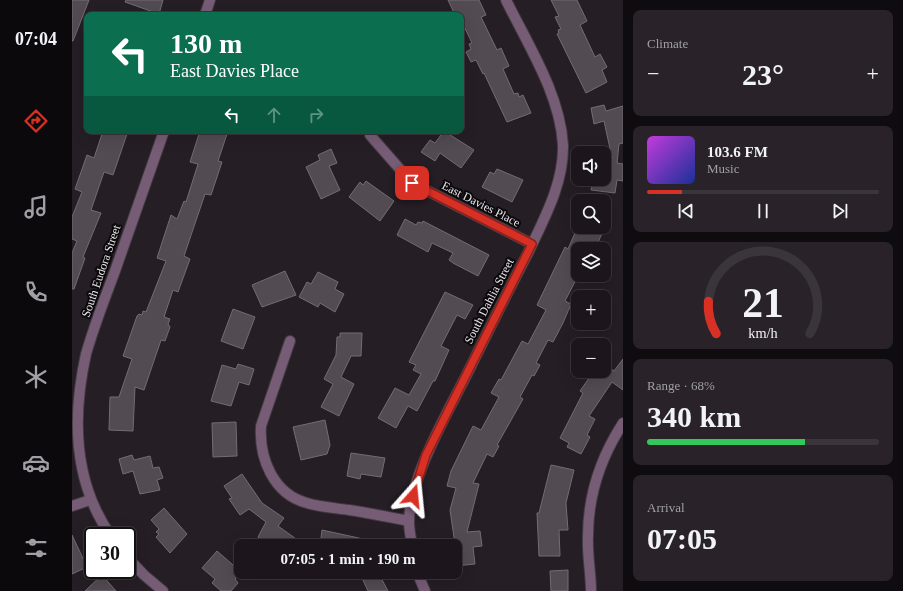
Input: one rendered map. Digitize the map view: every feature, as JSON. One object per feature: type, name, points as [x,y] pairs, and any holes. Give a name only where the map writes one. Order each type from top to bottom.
[{"type":"street","points":[[206,12],[210,0]]},
{"type":"street","name":"South Dahlia Street","points":[[411,539],[409,521],[413,496],[426,455],[532,244],[556,192],[559,180],[563,146],[558,114],[549,88],[506,0]]},
{"type":"street","name":"South Eudora Street","points":[[106,527],[90,500],[84,484],[76,435],[77,397],[86,353],[163,134]]},
{"type":"street","name":"East Davies Place","points":[[370,135],[412,183],[532,244]]},
{"type":"street","points":[[290,341],[261,426],[260,437],[263,456],[274,480],[289,494],[306,503],[409,521]]},
{"type":"street","points":[[591,591],[588,536],[593,492],[601,464],[612,440],[623,423]]},
{"type":"street","points":[[72,506],[90,500]]},
{"type":"street","points":[[136,567],[163,591]]},
{"type":"street","points":[[420,579],[425,591]]},
{"type":"building","points":[[72,0],[89,0],[73,41]]},
{"type":"building","points":[[126,0],[163,0],[160,12],[153,12],[125,2]]},
{"type":"building","points":[[448,0],[479,0],[486,15],[481,17],[497,50],[501,48],[509,66],[503,69],[514,94],[518,93],[519,97],[523,95],[531,113],[507,122],[484,73],[483,74],[476,60],[471,62],[466,52],[471,49],[469,44],[472,43],[464,26],[464,12],[454,12]]},
{"type":"building","points":[[551,0],[577,0],[587,21],[580,25],[595,57],[600,54],[607,67],[602,70],[607,82],[586,93],[557,34],[559,33],[558,30],[561,29],[555,17],[559,16]]},
{"type":"building","points":[[604,105],[606,111],[623,106],[623,143],[619,144],[617,163],[623,164],[623,181],[617,180],[615,193],[591,190],[592,186],[611,186],[612,158],[611,146],[609,146],[604,121],[594,124],[591,108]]},
{"type":"building","points":[[102,134],[127,134],[113,175],[104,172],[91,210],[101,213],[83,257],[85,258],[74,289],[72,289],[72,253],[77,241],[72,239],[72,217],[82,192],[75,189],[87,155],[94,158]]},
{"type":"building","points":[[199,134],[227,134],[218,161],[222,162],[211,195],[205,194],[184,256],[190,259],[178,292],[173,290],[164,317],[170,319],[168,324],[170,327],[165,341],[161,340],[144,390],[135,387],[133,431],[109,430],[110,397],[119,397],[132,359],[123,356],[137,316],[139,314],[142,315],[143,311],[146,312],[166,261],[157,258],[171,215],[177,219],[184,201],[186,202],[198,164],[190,162]]},
{"type":"building","points":[[442,134],[449,134],[474,150],[461,168],[440,153],[435,161],[421,152],[430,140],[435,143]]},
{"type":"building","points":[[331,149],[337,163],[329,166],[340,190],[321,199],[306,167],[320,160],[318,155]]},
{"type":"building","points":[[497,169],[523,180],[512,202],[482,187],[490,172],[494,174]]},
{"type":"building","points":[[366,181],[394,201],[380,221],[349,197],[360,182],[363,185]]},
{"type":"building","points":[[405,219],[416,225],[418,222],[422,223],[423,221],[489,255],[478,276],[449,260],[453,253],[432,243],[428,252],[397,235]]},
{"type":"building","points":[[575,234],[602,234],[598,242],[571,242]]},
{"type":"building","points":[[571,242],[571,282],[575,282],[565,301],[571,304],[553,342],[548,340],[536,363],[540,365],[534,376],[532,375],[520,397],[523,399],[497,445],[499,446],[493,457],[487,454],[473,483],[479,484],[467,532],[480,531],[482,546],[473,547],[475,564],[462,565],[462,539],[454,539],[450,510],[456,488],[447,486],[451,471],[473,426],[481,430],[499,397],[491,393],[499,379],[501,380],[522,341],[528,344],[546,310],[537,305],[565,247],[568,249]]},
{"type":"building","points":[[285,271],[296,295],[262,307],[252,285]]},
{"type":"building","points":[[318,272],[338,282],[335,289],[344,294],[335,312],[320,303],[318,307],[299,297],[307,282],[311,284]]},
{"type":"building","points":[[445,292],[473,305],[465,319],[457,315],[441,346],[449,350],[435,381],[433,381],[417,411],[408,406],[396,428],[378,418],[395,388],[409,395],[421,374],[413,370],[416,365],[409,362]]},
{"type":"building","points":[[233,309],[255,317],[243,349],[221,341]]},
{"type":"building","points":[[340,333],[362,333],[361,356],[351,356],[341,377],[354,384],[339,416],[321,407],[333,384],[324,379],[336,355],[337,337],[340,337]]},
{"type":"building","points":[[623,359],[623,390],[612,382],[589,416],[595,419],[587,435],[590,437],[581,454],[567,447],[569,443],[560,438],[583,393],[580,391],[589,378],[611,378],[611,369],[614,371]]},
{"type":"building","points":[[238,364],[254,369],[249,385],[239,382],[231,406],[211,401],[222,365],[236,369]]},
{"type":"building","points":[[325,420],[330,445],[327,454],[301,460],[293,427]]},
{"type":"building","points":[[236,422],[237,456],[213,457],[212,423]]},
{"type":"building","points":[[351,453],[385,458],[381,477],[361,474],[360,479],[347,476]]},
{"type":"building","points":[[132,455],[134,460],[150,456],[153,468],[159,467],[163,478],[157,480],[160,490],[140,494],[133,471],[123,474],[119,459]]},
{"type":"building","points":[[551,465],[574,470],[566,503],[568,530],[559,530],[560,556],[539,556],[537,513],[539,513]]},
{"type":"building","points":[[242,474],[262,503],[284,518],[278,526],[296,539],[261,539],[258,537],[266,522],[249,509],[240,515],[229,499],[232,498],[224,486]]},
{"type":"building","points":[[164,508],[187,534],[170,553],[156,537],[159,534],[156,532],[159,529],[151,520]]},
{"type":"building","points":[[322,530],[363,539],[321,539]]},
{"type":"building","points":[[72,535],[84,561],[84,568],[72,574]]},
{"type":"building","points":[[217,551],[234,566],[234,579],[238,583],[231,591],[221,591],[212,583],[215,579],[202,568]]},
{"type":"building","points":[[568,570],[568,591],[551,591],[550,571]]},
{"type":"building","points":[[98,579],[106,579],[116,591],[85,591]]},
{"type":"building","points":[[362,579],[382,579],[388,591],[368,591]]},
{"type":"route","points":[[412,183],[532,244],[426,455],[413,496]]}]
